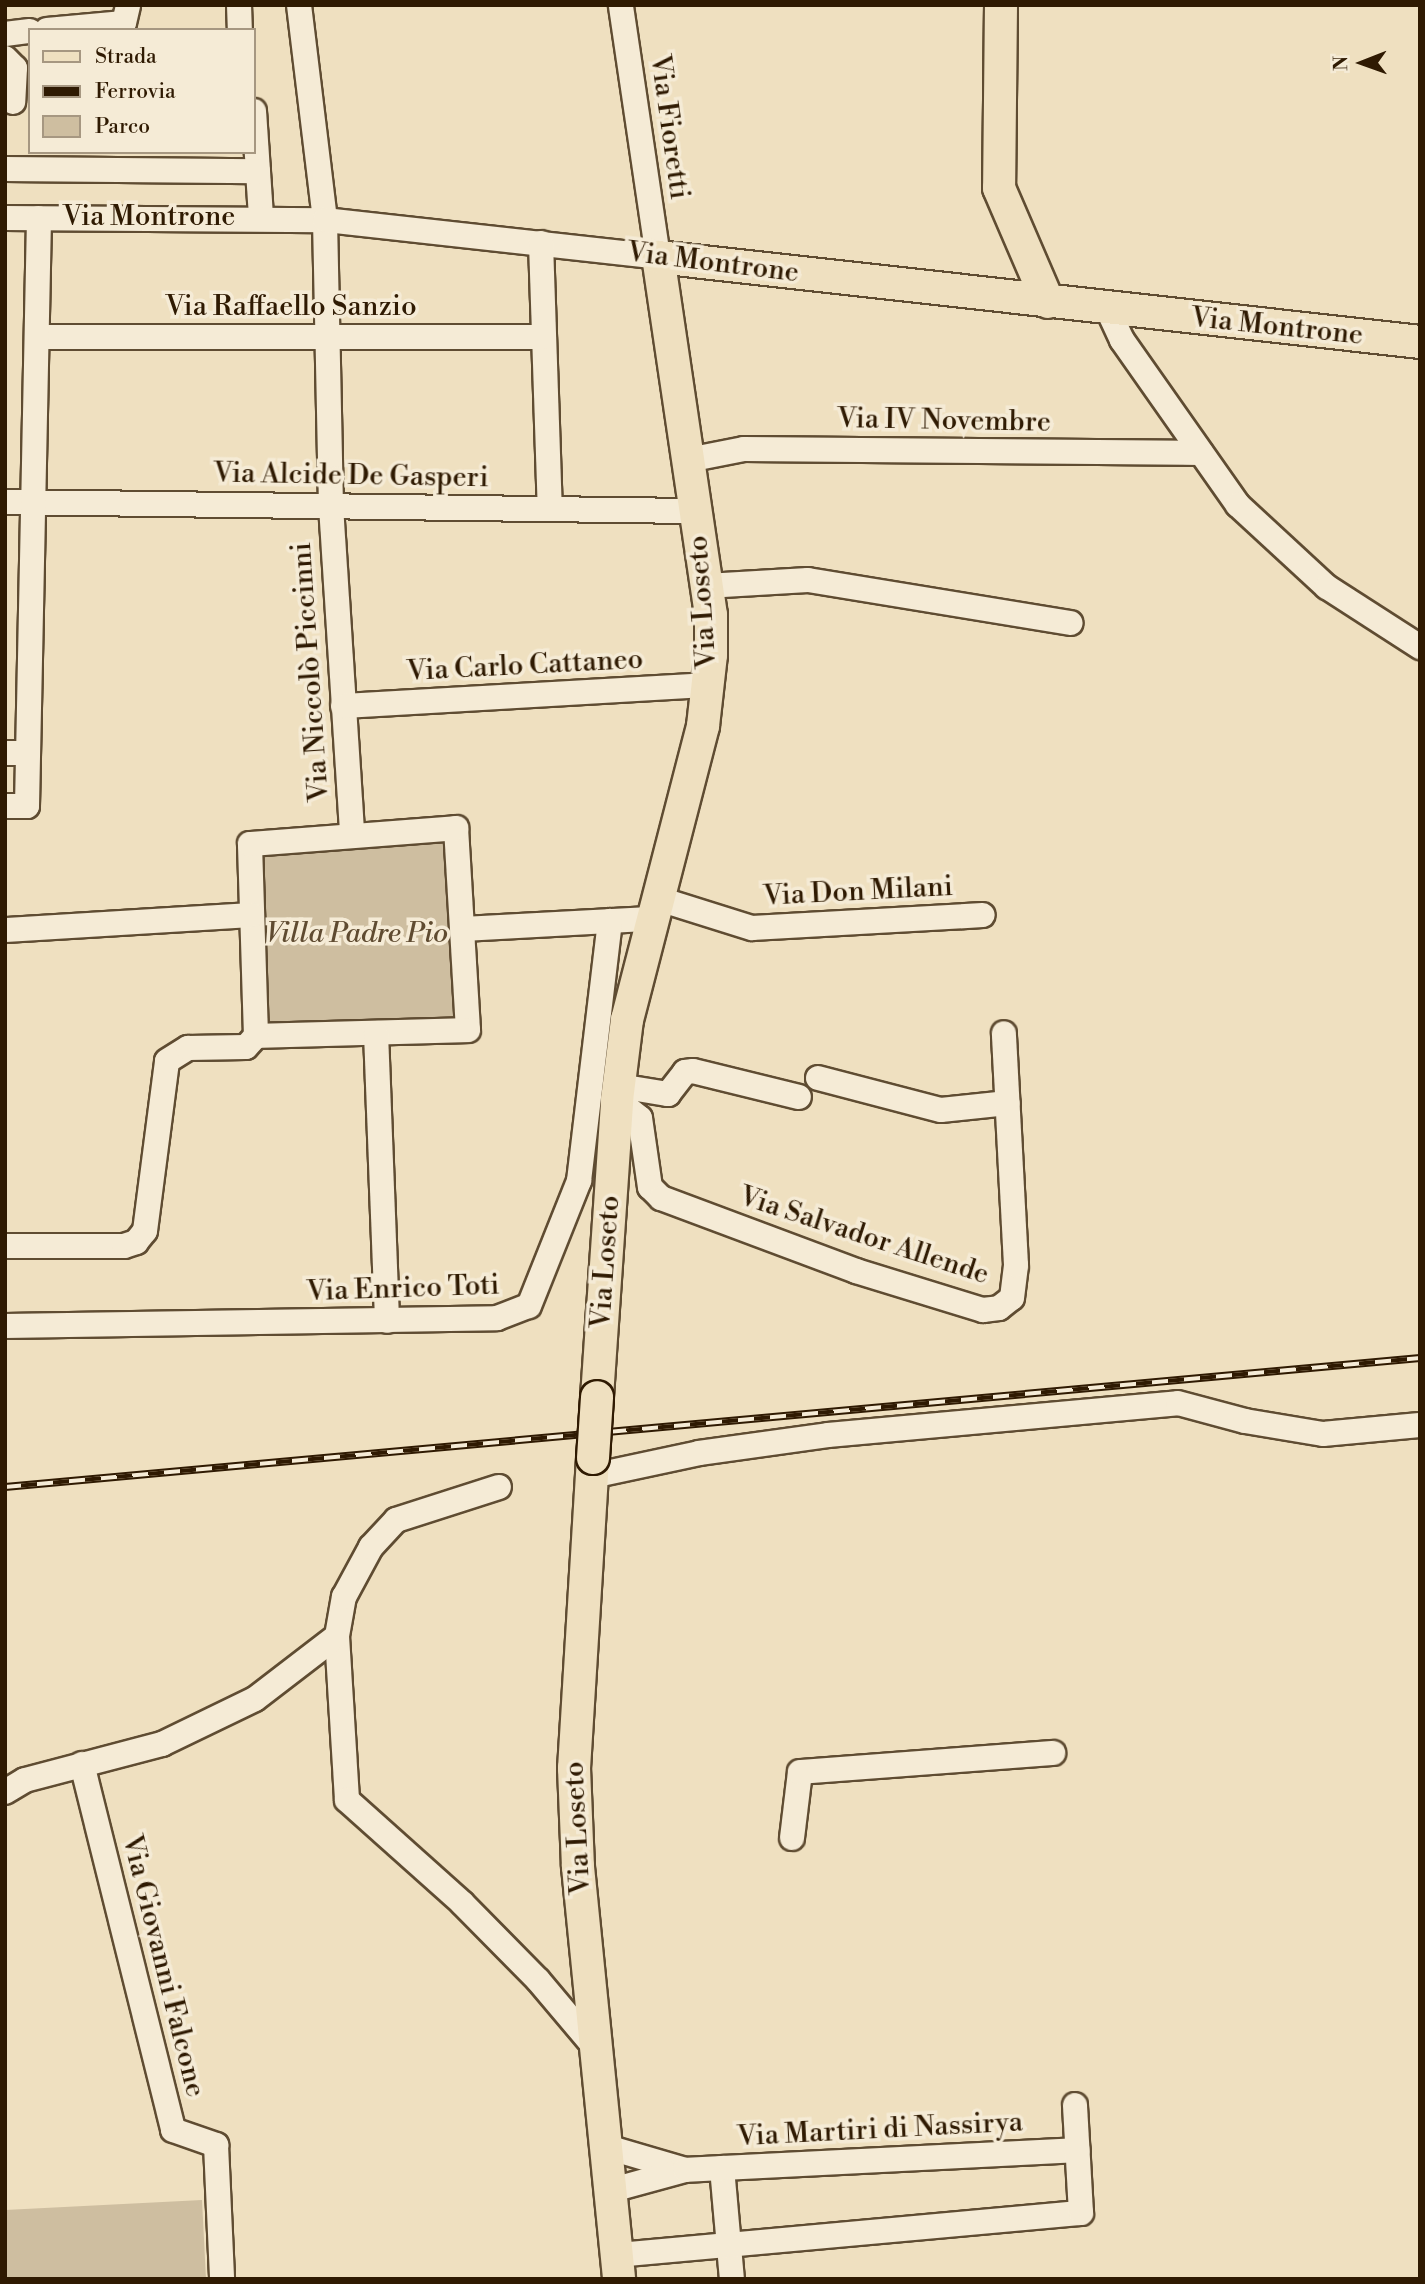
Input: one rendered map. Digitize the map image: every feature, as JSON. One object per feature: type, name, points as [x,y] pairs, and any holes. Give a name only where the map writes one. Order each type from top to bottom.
[{"type":"main road","points":[[1001,5],[999,188],[1048,302]]},
{"type":"main road","name":"Via Montrone","points":[[658,257],[1108,310],[1420,342]]},
{"type":"main road","name":"Via Loseto","points":[[618,2267],[578,1867],[574,1768],[618,1093],[650,920],[703,726],[710,685],[706,586],[658,257]]},
{"type":"street","points":[[239,5],[240,28]]},
{"type":"street","name":"Via Niccolò Piccinni","points":[[299,5],[325,220],[331,506],[352,834]]},
{"type":"street","name":"Via Fioretti","points":[[621,5],[658,257]]},
{"type":"street","points":[[61,28],[125,19]]},
{"type":"street","points":[[5,34],[28,32]]},
{"type":"street","points":[[5,57],[28,56]]},
{"type":"street","points":[[5,57],[15,68],[16,103]]},
{"type":"street","points":[[256,141],[261,217]]},
{"type":"street","points":[[5,169],[258,171]]},
{"type":"street","name":"Via Montrone","points":[[5,218],[261,217],[325,220],[658,257]]},
{"type":"street","points":[[5,806],[27,806],[16,753],[35,501],[39,218]]},
{"type":"street","points":[[541,243],[550,508]]},
{"type":"street","points":[[1108,310],[1122,341],[1238,505],[1291,558],[1420,647]]},
{"type":"street","name":"Via Raffaello Sanzio","points":[[37,337],[544,337]]},
{"type":"street","name":"Via IV Novembre","points":[[688,460],[744,449],[1201,453]]},
{"type":"street","name":"Via Alcide De Gasperi","points":[[5,502],[696,511]]},
{"type":"street","points":[[706,586],[778,580],[820,582],[1070,623]]},
{"type":"street","name":"Via Carlo Cattaneo","points":[[343,706],[710,685]]},
{"type":"street","points":[[5,1246],[124,1247],[136,1242],[145,1231],[167,1061],[188,1048],[246,1047],[257,1036],[468,1030],[456,828],[250,844],[257,1036]]},
{"type":"street","points":[[5,930],[252,915]]},
{"type":"street","name":"Via Don Milani","points":[[650,920],[752,928],[983,915]]},
{"type":"street","points":[[463,929],[650,920]]},
{"type":"street","name":"Via Enrico Toti","points":[[5,1326],[497,1318],[529,1306],[579,1181],[610,921]]},
{"type":"street","points":[[376,1033],[387,1321]]},
{"type":"street","name":"Via Salvador Allende","points":[[618,1093],[640,1118],[650,1187],[660,1198],[856,1271],[983,1310],[999,1308],[1012,1298],[1016,1283],[1004,1033]]},
{"type":"street","points":[[618,1093],[668,1094],[685,1072],[693,1071],[799,1097]]},
{"type":"street","points":[[818,1078],[941,1110],[1008,1103]]},
{"type":"street","points":[[592,1467],[828,1435],[1178,1403],[1244,1421],[1323,1434],[1420,1425]]},
{"type":"street","points":[[499,1487],[396,1520],[371,1547],[344,1597],[337,1636],[347,1800],[462,1903],[538,1980],[597,2050]]},
{"type":"street","points":[[5,1793],[25,1780],[162,1744],[255,1699],[337,1636]]},
{"type":"street","points":[[792,1838],[800,1772],[1053,1753]]},
{"type":"street","name":"Via Giovanni Falcone","points":[[82,1764],[173,2130],[216,2146],[222,2279]]},
{"type":"street","points":[[618,2267],[730,2245],[1081,2213],[1075,2105]]},
{"type":"street","points":[[607,2147],[685,2170]]},
{"type":"street","name":"Via Martiri di Nassirya","points":[[685,2170],[1077,2150]]},
{"type":"street","points":[[722,2168],[732,2279]]},
{"type":"street","points":[[612,2190],[685,2170]]},
{"type":"green space","name":"Villa Padre Pio","points":[[456,828],[467,1030],[260,1041],[249,839]]},
{"type":"green space","points":[[202,2200],[206,2279],[5,2279],[5,2210]]},
{"type":"railway","points":[[5,1487],[1420,1358]]}]
